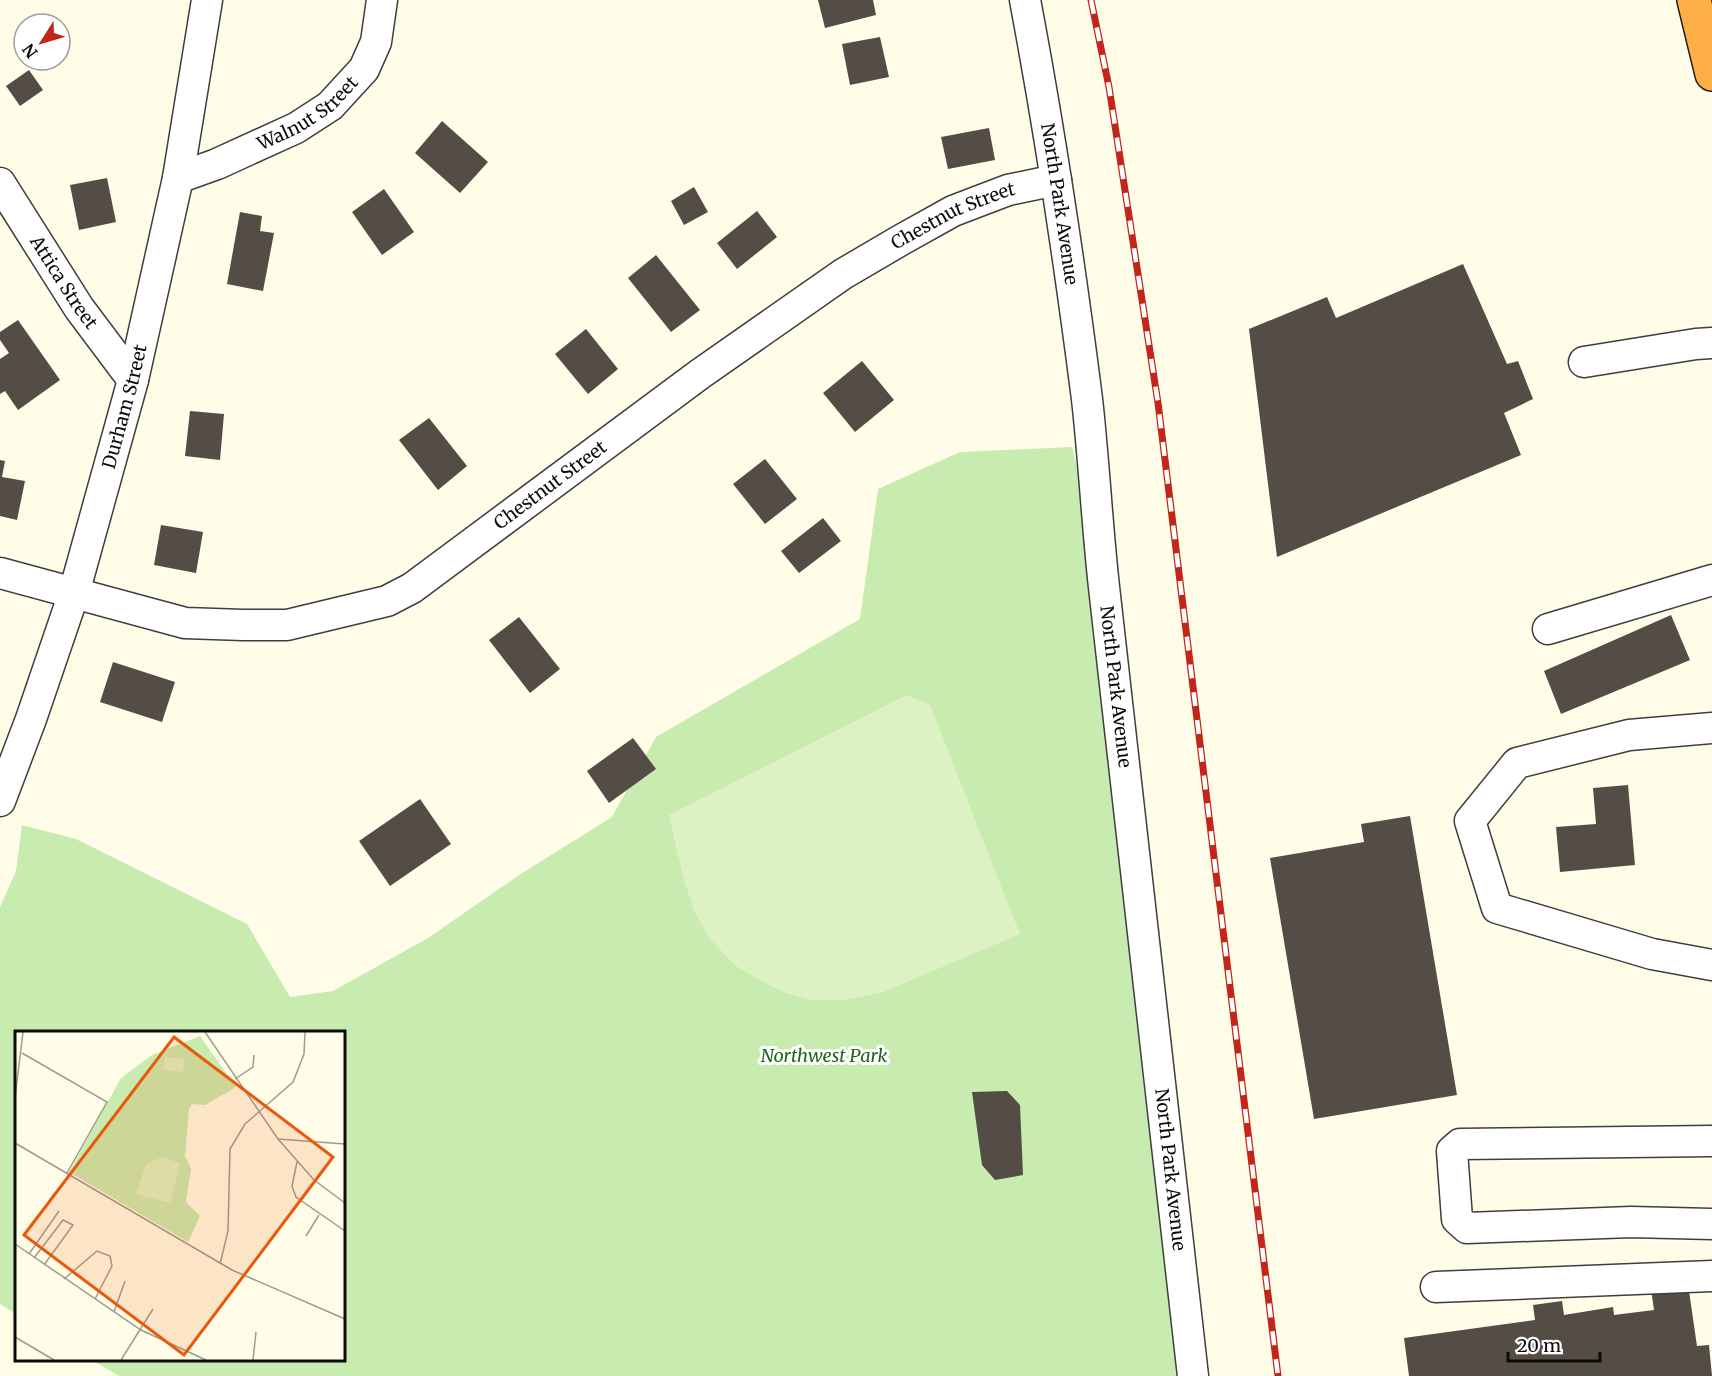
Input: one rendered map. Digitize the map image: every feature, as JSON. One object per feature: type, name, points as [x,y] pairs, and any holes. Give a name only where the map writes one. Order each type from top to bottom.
[{"type":"highway","points":[[1694,0],[1712,74]]},
{"type":"street","name":"Durham Street","points":[[0,801],[74,593],[134,380],[178,178],[207,0]]},
{"type":"street","name":"Walnut Street","points":[[178,178],[217,164],[296,128],[330,106],[364,69],[376,42],[382,0]]},
{"type":"street","name":"North Park Avenue","points":[[1025,0],[1056,180],[1087,402],[1104,581],[1192,1376]]},
{"type":"street","name":"Chestnut Street","points":[[0,573],[185,623],[287,625],[387,600],[412,588],[700,374],[843,274],[953,212],[1008,190],[1056,180]]},
{"type":"street","name":"Attica Street","points":[[0,183],[79,308],[134,380]]},
{"type":"street","points":[[1584,362],[1712,343]]},
{"type":"street","points":[[1548,628],[1712,580]]},
{"type":"street","points":[[1712,728],[1629,735],[1517,763],[1470,821],[1497,908],[1652,954],[1712,965]]},
{"type":"street","points":[[1712,1141],[1460,1144],[1452,1151],[1457,1219],[1467,1228],[1631,1222],[1712,1224]]},
{"type":"street","points":[[1437,1287],[1712,1276]]},
{"type":"green space","name":"Northwest Park","points":[[1072,447],[1082,487],[1177,1341],[1177,1376],[119,1376],[94,1361],[345,1361],[345,1031],[15,1031],[15,1313],[0,1304],[0,907],[16,871],[22,825],[76,839],[247,924],[290,997],[333,991],[428,938],[522,873],[612,817],[656,737],[860,619],[878,489],[960,452]]},
{"type":"green space","points":[[907,695],[930,705],[1020,934],[881,993],[842,1000],[812,1000],[785,993],[736,966],[710,939],[695,913],[683,877],[669,815]]},
{"type":"building","points":[[818,0],[873,0],[876,15],[825,28]]},
{"type":"building","points":[[880,37],[889,77],[850,85],[842,44]]},
{"type":"building","points":[[26,72],[30,72],[43,90],[20,106],[6,86]]},
{"type":"building","points":[[442,121],[488,162],[460,193],[415,153]]},
{"type":"building","points":[[989,128],[995,160],[948,169],[941,137]]},
{"type":"building","points":[[107,178],[116,222],[79,230],[70,185]]},
{"type":"building","points":[[694,187],[708,212],[684,225],[671,201]]},
{"type":"building","points":[[384,189],[414,232],[382,255],[352,212]]},
{"type":"building","points":[[757,211],[777,237],[737,269],[717,243]]},
{"type":"building","points":[[240,212],[262,216],[260,231],[274,233],[263,291],[227,284]]},
{"type":"building","points":[[656,255],[700,310],[671,332],[628,278]]},
{"type":"building","points":[[1463,264],[1507,364],[1518,361],[1533,399],[1504,413],[1521,455],[1277,557],[1249,329],[1327,297],[1336,318]]},
{"type":"building","points":[[18,320],[60,380],[18,410],[5,391],[0,394],[0,359],[9,353],[0,340],[0,332]]},
{"type":"building","points":[[586,329],[618,369],[588,394],[555,354]]},
{"type":"building","points":[[862,361],[894,400],[855,432],[823,393]]},
{"type":"building","points":[[190,411],[224,414],[220,460],[185,456]]},
{"type":"building","points":[[429,418],[467,466],[438,490],[399,440]]},
{"type":"building","points":[[765,459],[797,499],[765,524],[733,484]]},
{"type":"building","points":[[0,460],[5,461],[2,477],[25,481],[17,520],[0,516]]},
{"type":"building","points":[[823,518],[841,541],[799,573],[781,551]]},
{"type":"building","points":[[161,525],[203,532],[196,573],[154,565]]},
{"type":"building","points":[[1671,615],[1690,660],[1561,714],[1544,671]]},
{"type":"building","points":[[519,617],[560,669],[530,693],[489,640]]},
{"type":"building","points":[[113,662],[175,682],[162,722],[100,702]]},
{"type":"building","points":[[633,738],[656,769],[609,803],[587,771]]},
{"type":"building","points":[[1628,785],[1635,865],[1560,872],[1556,827],[1596,824],[1593,788]]},
{"type":"building","points":[[420,799],[451,844],[390,886],[359,841]]},
{"type":"building","points":[[1410,816],[1457,1095],[1314,1119],[1270,858],[1364,842],[1361,824]]},
{"type":"building","points":[[1007,1091],[1020,1105],[1023,1175],[995,1180],[982,1165],[972,1092]]},
{"type":"building","points":[[1688,1284],[1697,1346],[1709,1345],[1712,1376],[1409,1376],[1404,1338],[1535,1320],[1533,1305],[1562,1301],[1564,1315],[1613,1307],[1614,1315],[1654,1310],[1651,1289]]},
{"type":"railway","points":[[1091,0],[1109,87],[1158,403],[1278,1376]]}]
